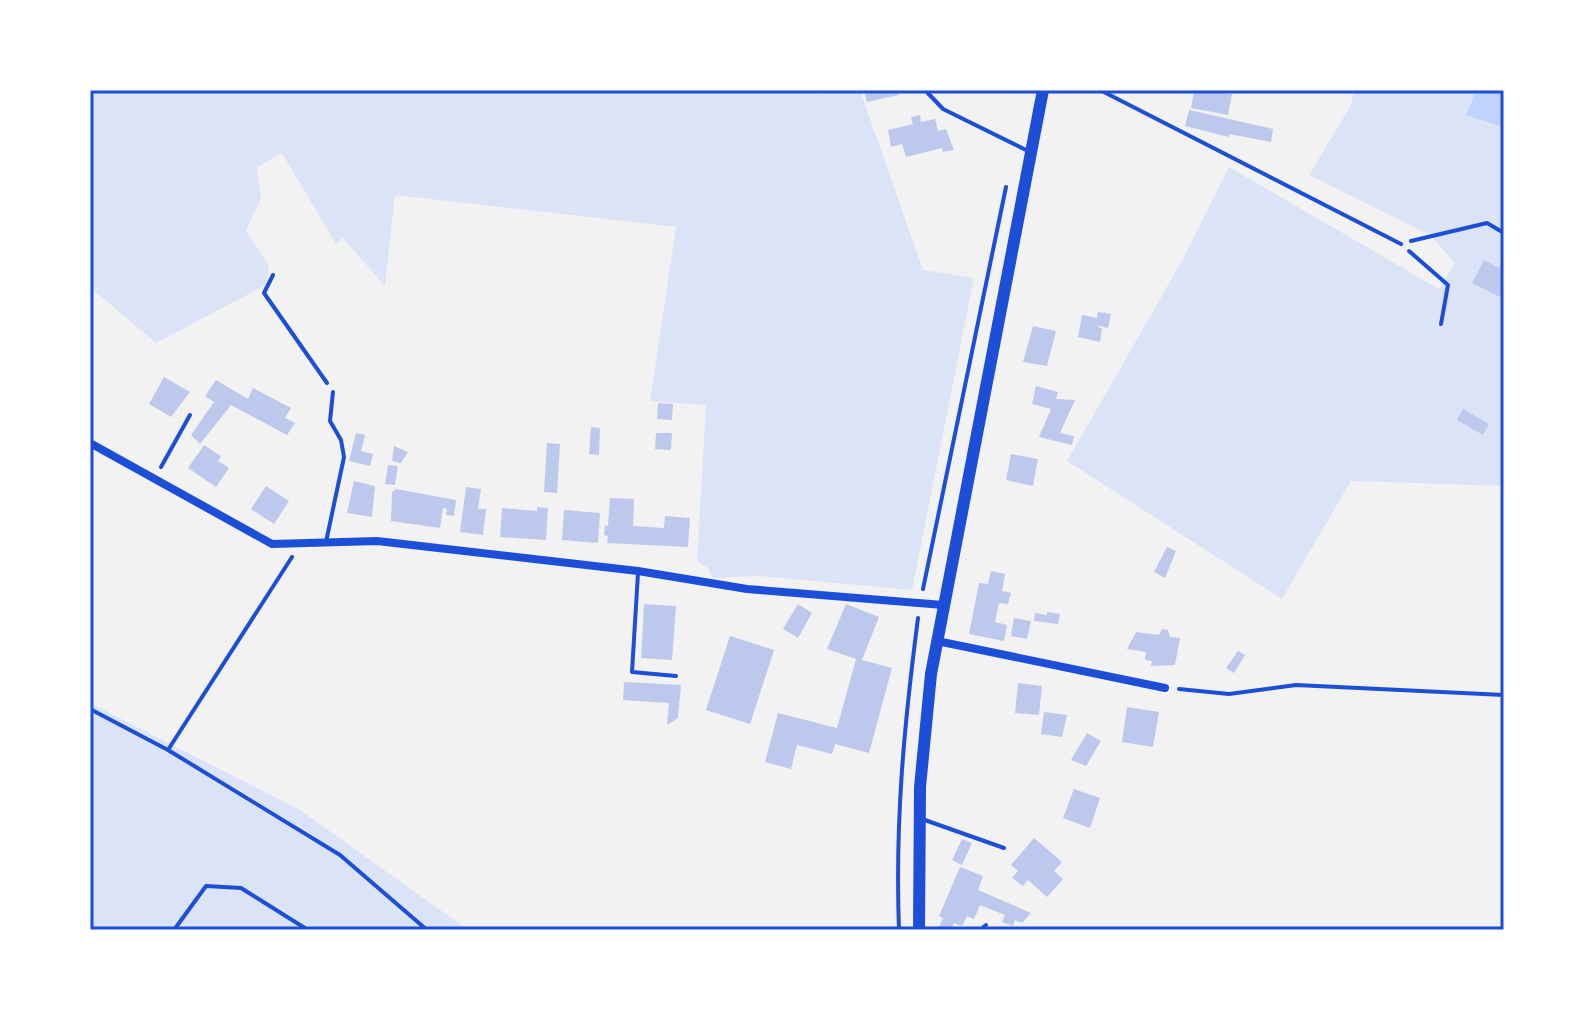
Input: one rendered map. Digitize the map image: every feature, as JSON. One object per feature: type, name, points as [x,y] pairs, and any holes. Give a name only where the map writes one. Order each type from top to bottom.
[{"type":"main road","points":[[919,930],[919,818],[924,738],[937,641],[1043,90]]},
{"type":"street","points":[[90,443],[272,544],[377,541],[638,571],[747,589],[943,605]]},
{"type":"street","points":[[937,641],[1165,688]]},
{"type":"lane","points":[[925,90],[943,109],[1030,152]]},
{"type":"lane","points":[[1100,90],[1401,244]]},
{"type":"lane","points":[[325,544],[344,457],[341,440],[330,421],[333,392]]},
{"type":"lane","points":[[638,571],[632,672],[676,676]]},
{"type":"lane","points":[[919,818],[1004,848]]},
{"type":"lane","points":[[980,930],[986,925]]},
{"type":"path","points":[[920,602],[1007,183]]},
{"type":"path","points":[[1401,244],[1487,223],[1504,233]]},
{"type":"path","points":[[1401,244],[1448,285],[1441,324]]},
{"type":"path","points":[[273,275],[264,293],[333,392]]},
{"type":"path","points":[[154,480],[190,415]]},
{"type":"path","points":[[168,750],[300,545]]},
{"type":"path","points":[[1165,688],[1229,694],[1296,685],[1504,695]]},
{"type":"path","points":[[90,709],[168,750],[340,855],[427,930]]},
{"type":"path","points":[[174,930],[206,886],[241,888],[308,930]]},
{"type":"shaded area","points":[[90,90],[816,90],[818,94],[860,90],[923,270],[974,278],[912,590],[759,576],[712,578],[709,569],[697,561],[706,405],[650,401],[676,227],[395,195],[385,286],[343,238],[336,244],[282,153],[257,167],[261,199],[246,230],[269,266],[266,285],[156,343],[90,287]]},
{"type":"shaded area","points":[[1354,90],[1504,90],[1504,486],[1351,481],[1282,599],[1067,461],[1183,259],[1229,167],[1439,289],[1455,263],[1430,235],[1309,175],[1351,105]]},
{"type":"shaded area","points":[[90,703],[300,810],[468,930],[90,930]]},
{"type":"water","points":[[1477,90],[1504,90],[1504,123],[1500,126],[1466,115]]},
{"type":"building","points":[[864,90],[898,90],[899,95],[867,102]]},
{"type":"building","points":[[1194,90],[1232,94],[1228,115],[1191,108]]},
{"type":"building","points":[[1189,110],[1273,129],[1271,142],[1229,134],[1229,137],[1185,126]]},
{"type":"building","points":[[920,115],[921,122],[935,119],[938,131],[946,129],[954,150],[943,152],[942,148],[906,157],[902,144],[891,147],[888,130],[913,124],[911,117]]},
{"type":"building","points":[[1504,257],[1504,299],[1472,283],[1484,260],[1499,268]]},
{"type":"building","points":[[1098,312],[1111,314],[1108,328],[1096,325],[1102,329],[1100,342],[1078,337],[1082,315],[1097,318]]},
{"type":"building","points":[[1033,326],[1056,331],[1047,366],[1023,362]]},
{"type":"building","points":[[164,377],[190,392],[171,417],[149,404]]},
{"type":"building","points":[[216,380],[248,399],[253,388],[291,408],[285,418],[295,423],[287,435],[231,405],[200,444],[191,435],[214,402],[205,396]]},
{"type":"building","points":[[1036,386],[1058,392],[1056,399],[1075,400],[1060,433],[1074,436],[1072,445],[1039,437],[1051,409],[1032,404]]},
{"type":"building","points":[[658,403],[673,404],[672,420],[657,419]]},
{"type":"building","points":[[1463,409],[1489,424],[1483,435],[1457,420]]},
{"type":"building","points":[[591,427],[600,428],[599,455],[589,454]]},
{"type":"building","points":[[356,433],[365,435],[361,451],[373,454],[370,466],[349,461]]},
{"type":"building","points":[[656,433],[672,433],[671,450],[655,449]]},
{"type":"building","points":[[547,443],[560,444],[557,493],[544,492]]},
{"type":"building","points":[[204,445],[221,456],[218,461],[229,468],[216,487],[188,468]]},
{"type":"building","points":[[394,446],[408,452],[401,463],[392,461]]},
{"type":"building","points":[[1011,454],[1038,459],[1033,486],[1006,480]]},
{"type":"building","points":[[388,465],[398,466],[395,485],[385,484]]},
{"type":"building","points":[[354,481],[375,486],[372,517],[347,513]]},
{"type":"building","points":[[266,486],[289,501],[274,524],[251,509]]},
{"type":"building","points":[[466,487],[481,489],[478,509],[486,509],[483,535],[460,532]]},
{"type":"building","points":[[396,489],[456,500],[454,516],[446,515],[447,509],[443,508],[440,528],[391,521],[392,492]]},
{"type":"building","points":[[610,498],[634,499],[633,526],[664,528],[665,516],[690,518],[688,547],[607,543],[608,536],[604,535],[605,525],[608,526]]},
{"type":"building","points":[[537,507],[548,508],[546,540],[500,537],[502,508],[537,511]]},
{"type":"building","points":[[564,510],[600,513],[598,543],[562,540]]},
{"type":"building","points":[[1167,547],[1176,551],[1165,578],[1154,572]]},
{"type":"building","points":[[991,571],[1005,574],[1002,591],[1011,593],[1008,604],[999,603],[995,622],[1007,625],[1004,641],[969,634],[979,583],[988,584]]},
{"type":"building","points":[[644,604],[676,606],[672,660],[641,658]]},
{"type":"building","points":[[798,604],[812,613],[798,638],[783,629]]},
{"type":"building","points":[[846,604],[879,617],[862,660],[892,668],[869,753],[835,744],[832,754],[797,745],[791,769],[765,762],[778,713],[837,728],[856,659],[827,649]]},
{"type":"building","points":[[1047,612],[1060,614],[1058,624],[1034,621],[1035,613],[1047,615]]},
{"type":"building","points":[[1014,618],[1031,621],[1027,639],[1011,636]]},
{"type":"building","points":[[1162,629],[1168,630],[1170,637],[1180,638],[1175,665],[1151,666],[1152,661],[1145,660],[1146,652],[1127,649],[1136,632],[1159,635]]},
{"type":"building","points":[[730,636],[774,650],[750,724],[706,710]]},
{"type":"building","points":[[1238,651],[1245,655],[1234,673],[1226,668]]},
{"type":"building","points":[[624,682],[681,685],[678,718],[667,725],[669,703],[623,700]]},
{"type":"building","points":[[1018,683],[1042,686],[1039,715],[1015,713]]},
{"type":"building","points":[[1127,707],[1159,712],[1153,747],[1122,742]]},
{"type":"building","points":[[1044,712],[1067,715],[1062,737],[1041,734]]},
{"type":"building","points":[[1087,733],[1101,741],[1086,766],[1071,760]]},
{"type":"building","points":[[1074,789],[1100,798],[1090,828],[1063,818]]},
{"type":"building","points":[[1034,838],[1062,862],[1054,871],[1063,879],[1047,897],[1028,880],[1023,886],[1012,878],[1018,871],[1011,865]]},
{"type":"building","points":[[962,839],[972,843],[962,865],[952,860]]},
{"type":"building","points":[[960,867],[983,876],[978,890],[1031,913],[1022,923],[1015,920],[1013,926],[1002,922],[1005,915],[980,905],[974,919],[967,916],[962,926],[954,923],[951,930],[938,929],[943,918],[939,916]]}]
